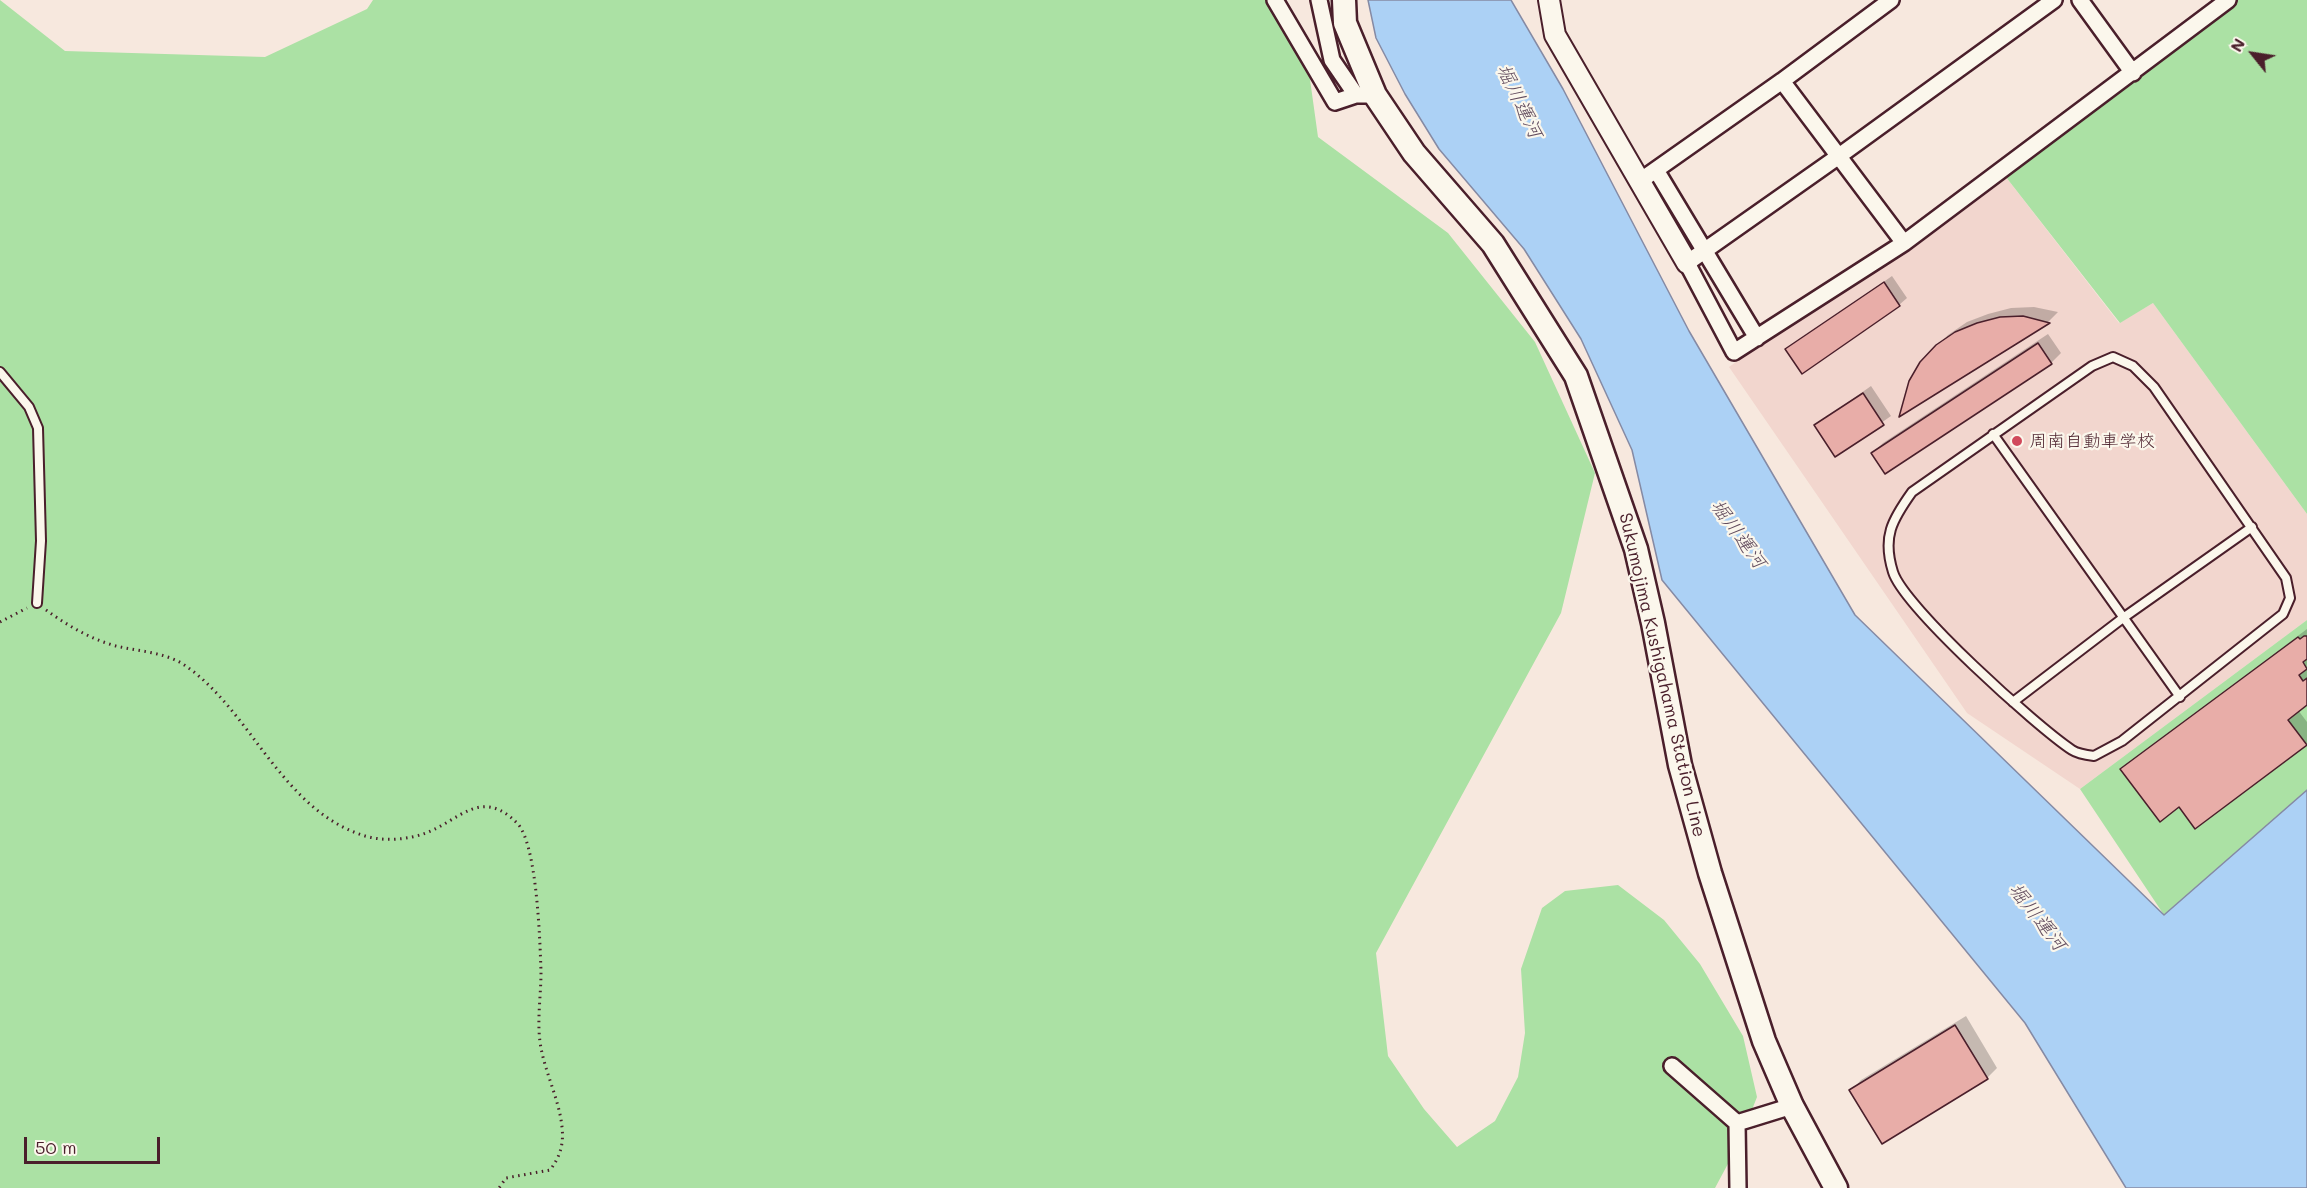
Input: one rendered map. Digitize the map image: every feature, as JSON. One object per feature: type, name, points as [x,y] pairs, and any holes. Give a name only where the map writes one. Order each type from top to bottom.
[{"type":"main road","name":"Sukumojima Kushigahama Station Line","points":[[1344,0],[1345,23],[1366,95],[1493,244],[1576,376],[1636,549],[1653,623],[1680,765],[1710,873],[1764,1041],[1792,1106],[1836,1188]]},
{"type":"street","points":[[1275,0],[1335,102],[1366,95]]},
{"type":"street","points":[[1319,0],[1332,60],[1366,95]]},
{"type":"street","points":[[1549,0],[1555,35],[1648,175],[1704,251],[1757,338]]},
{"type":"street","points":[[1648,175],[1782,81],[1891,0]]},
{"type":"street","points":[[1687,263],[2054,0]]},
{"type":"street","points":[[2080,0],[2133,73]]},
{"type":"street","points":[[1648,175],[1687,263],[1734,352],[1904,243],[2228,0]]},
{"type":"street","points":[[1782,81],[1904,243]]},
{"type":"street","points":[[1672,1066],[1737,1123],[1738,1188]]},
{"type":"street","points":[[1737,1123],[1792,1106]]},
{"type":"lane","points":[[2113,357],[2133,366],[2154,387],[2286,578],[2290,598],[2283,614],[2122,741],[2094,756],[2074,752],[2013,702],[1907,597],[1893,574],[1888,550],[1892,521],[1912,492],[1993,434],[2092,366],[2113,357]]},
{"type":"lane","points":[[0,372],[29,407],[38,428],[41,541],[38,603]]},
{"type":"lane","points":[[1993,434],[2180,697]]},
{"type":"lane","points":[[2013,702],[2123,618],[2252,527]]},
{"type":"path","points":[[0,622],[38,603],[88,636],[114,645],[170,657],[190,668],[214,690],[259,747],[312,805],[334,822],[362,835],[407,838],[427,832],[467,809],[484,806],[497,809],[517,823],[528,838],[532,857],[541,971],[540,1041],[562,1127],[562,1149],[550,1170],[506,1178],[499,1188]]},
{"type":"shaded area","name":"周南自動車学校","points":[[2002,172],[2119,323],[2153,303],[2307,514],[2307,620],[2080,789],[1967,713],[1729,367]]},
{"type":"green space","points":[[0,0],[65,51],[265,57],[367,9],[373,0],[1280,0],[1308,65],[1318,137],[1448,233],[1535,342],[1595,473],[1561,613],[1376,953],[1388,1056],[1424,1109],[1457,1147],[1495,1121],[1518,1077],[1525,1033],[1521,969],[1542,908],[1565,891],[1618,885],[1664,920],[1700,964],[1743,1036],[1757,1097],[1738,1145],[1715,1188],[0,1188]]},
{"type":"green space","points":[[2228,0],[2307,0],[2307,514],[2153,303],[2120,323],[2002,172]]},
{"type":"green space","points":[[2307,620],[2307,790],[2164,915],[2080,789]]},
{"type":"water","name":"堀川運河","points":[[1368,0],[1511,0],[1563,89],[1689,331],[1855,615],[2164,915],[2307,790],[2307,1188],[2126,1188],[2025,1023],[1662,580],[1632,450],[1581,339],[1524,249],[1439,149],[1405,94],[1376,38]]},
{"type":"building","points":[[1884,282],[1900,306],[1802,374],[1785,349]]},
{"type":"building","points":[[2023,316],[2050,323],[1899,417],[1909,381],[1920,362],[1936,345],[1955,332],[1977,323],[2000,317]]},
{"type":"building","points":[[2038,343],[2052,364],[1885,474],[1871,453]]},
{"type":"building","points":[[1863,393],[1884,425],[1835,457],[1814,425]]},
{"type":"building","points":[[2307,636],[2307,659],[2303,662],[2307,669],[2299,675],[2303,681],[2307,678],[2307,705],[2288,720],[2307,745],[2195,829],[2179,807],[2160,822],[2120,769],[2298,637],[2300,639]]},
{"type":"building","points":[[1955,1025],[1988,1079],[1882,1144],[1849,1090]]},
{"type":"place","name":"周南自動車学校","points":[[2017,441]]}]
